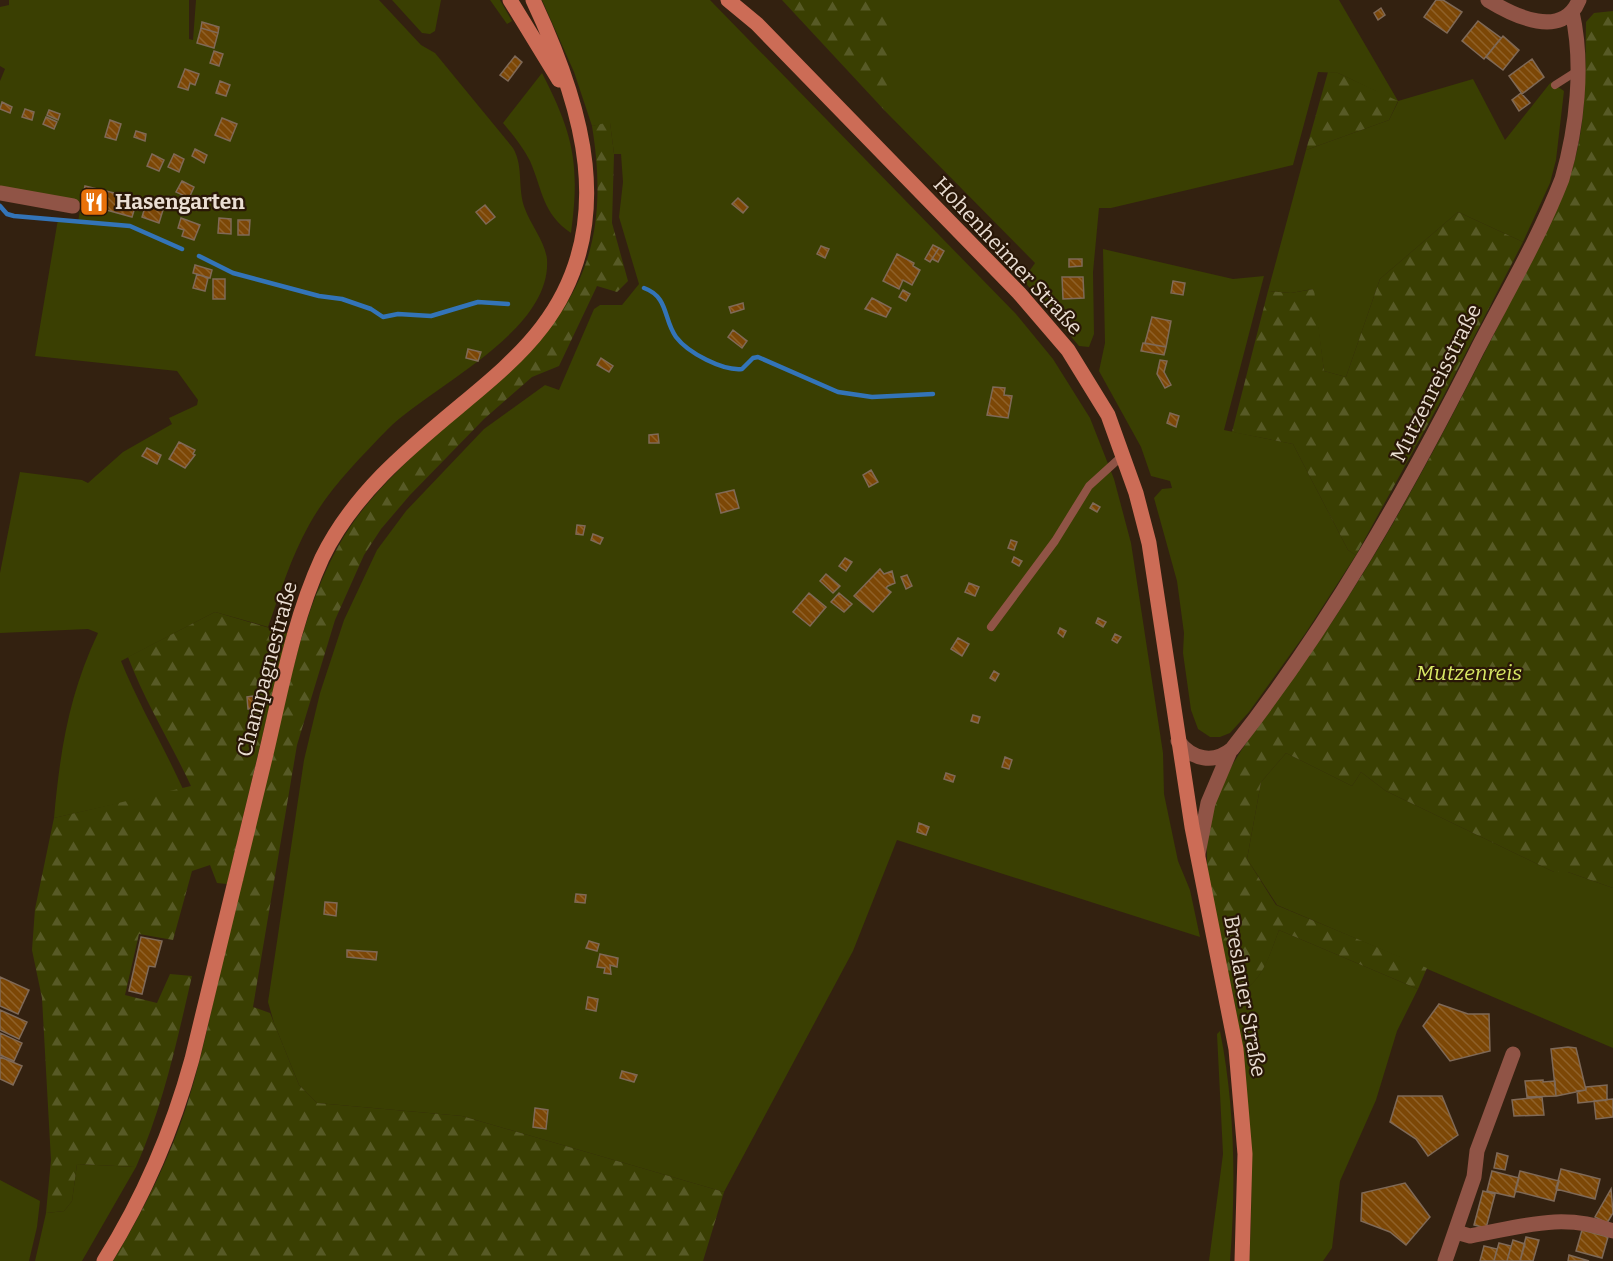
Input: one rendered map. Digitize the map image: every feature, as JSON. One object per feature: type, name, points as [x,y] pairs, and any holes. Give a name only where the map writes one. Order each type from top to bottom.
[{"type":"main road","name":"Champagnestraße","points":[[510,0],[568,92]]},
{"type":"main road","name":"Champagnestraße","points":[[104,1261],[147,1186],[174,1121],[194,1048],[294,637],[322,559],[355,505],[384,472],[506,366],[531,340],[554,310],[570,277],[586,219],[588,188],[585,153],[552,39],[533,0]]},
{"type":"main road","name":"Hohenheimer Straße","points":[[728,0],[757,24],[1038,314],[1068,350],[1093,387],[1108,415],[1124,455],[1149,543],[1178,741]]},
{"type":"main road","name":"Hohenheimer Straße","points":[[743,0],[757,24]]},
{"type":"main road","name":"Breslauer Straße","points":[[1178,741],[1198,861],[1239,1070],[1245,1154],[1242,1261]]},
{"type":"street","points":[[1488,0],[1513,15],[1535,21],[1557,21],[1576,6]]},
{"type":"street","name":"Mutzenreisstraße","points":[[1198,861],[1205,811],[1232,749],[1305,652],[1358,570],[1430,442],[1510,287],[1562,179],[1570,146],[1577,71],[1576,6]]},
{"type":"street","points":[[0,193],[73,206]]},
{"type":"street","points":[[1178,741],[1195,755],[1208,759],[1220,758],[1232,749]]},
{"type":"street","points":[[1445,1261],[1474,1178],[1477,1150],[1513,1054]]},
{"type":"street","points":[[1456,1232],[1470,1236],[1560,1221],[1588,1222],[1613,1232]]},
{"type":"lane","points":[[1555,85],[1577,71]]},
{"type":"lane","points":[[991,627],[1055,541],[1093,480],[1124,455]]},
{"type":"green space","points":[[9,0],[189,0],[189,39],[193,40],[196,0],[379,0],[421,45],[435,53],[513,148],[518,163],[525,209],[544,246],[547,259],[543,286],[530,311],[510,334],[485,356],[406,413],[387,430],[325,499],[297,550],[268,627],[215,612],[121,661],[183,789],[54,818],[67,723],[80,678],[98,633],[88,629],[0,633],[0,573],[20,472],[82,480],[88,483],[123,452],[172,424],[169,418],[197,405],[198,400],[177,371],[35,356],[58,219],[78,222],[81,204],[40,193],[0,190],[0,81],[5,69],[0,66],[0,7],[9,5]]},
{"type":"green space","points":[[392,0],[441,0],[435,31],[430,34],[422,33]]},
{"type":"green space","points":[[490,0],[500,0],[512,21],[507,24]]},
{"type":"green space","points":[[542,0],[710,0],[1016,314],[1053,359],[1090,418],[1114,479],[1131,543],[1163,753],[1164,794],[1178,861],[1190,890],[1200,937],[897,840],[853,951],[724,1192],[462,1116],[317,1103],[299,1085],[268,1002],[304,760],[320,693],[344,620],[377,550],[406,511],[484,429],[545,385],[559,390],[594,309],[600,305],[622,305],[639,284],[619,217],[623,182],[621,154],[614,154],[610,123],[592,126],[574,72]]},
{"type":"green space","points":[[782,0],[887,0],[887,113]]},
{"type":"green space","points":[[887,0],[1339,0],[1398,101],[1473,79],[1505,140],[1551,82],[1564,91],[1556,160],[1550,183],[1523,242],[1458,212],[1380,279],[1346,377],[1324,371],[1313,289],[1291,293],[1268,291],[1306,150],[1389,120],[1398,102],[1338,73],[1318,72],[1293,165],[1111,208],[1099,208],[1093,272],[1094,334],[1089,347],[1079,346],[1023,280],[1035,263],[887,113]]},
{"type":"green space","name":"Mutzenreis","points":[[1613,11],[1613,888],[1568,872],[1554,872],[1386,791],[1361,772],[1352,786],[1286,753],[1261,782],[1247,859],[1276,905],[1427,968],[1418,989],[1279,930],[1268,960],[1258,977],[1243,991],[1233,995],[1208,878],[1208,831],[1218,793],[1241,751],[1325,632],[1379,547],[1454,412],[1548,228],[1574,165],[1580,139],[1585,89],[1586,22],[1594,13]]},
{"type":"green space","points":[[1328,72],[1338,73],[1398,101],[1389,120],[1306,150]]},
{"type":"green space","points":[[542,73],[568,133],[572,151],[575,188],[571,233],[554,218],[530,161],[503,123]]},
{"type":"green space","points":[[610,122],[614,154],[612,223],[628,281],[617,292],[597,286],[559,366],[532,377],[484,419],[410,495],[381,529],[364,555],[335,620],[297,745],[253,1007],[270,1013],[299,1085],[317,1103],[462,1116],[724,1192],[703,1261],[113,1261],[154,1185],[187,1105],[203,1047],[293,668],[308,617],[327,568],[347,532],[385,484],[531,348],[558,315],[580,279],[593,237],[598,186],[592,126]]},
{"type":"green space","points":[[1458,212],[1523,242],[1444,395],[1356,555],[1348,550],[1293,444],[1232,432],[1268,291],[1291,293],[1314,289],[1324,371],[1346,377],[1380,279]]},
{"type":"green space","points":[[1103,249],[1233,279],[1264,276],[1224,430],[1293,444],[1348,550],[1356,555],[1305,634],[1249,712],[1230,733],[1220,737],[1210,737],[1198,729],[1191,710],[1183,653],[1184,633],[1177,581],[1154,498],[1162,489],[1172,488],[1170,481],[1151,476],[1141,447],[1099,371],[1105,343]]},
{"type":"green space","points":[[215,612],[287,633],[227,884],[217,883],[210,865],[192,871],[173,940],[139,934],[125,995],[157,1003],[170,974],[192,976],[162,1097],[136,1167],[77,1164],[72,1201],[64,1211],[46,1213],[51,1160],[42,998],[32,950],[35,909],[54,818],[191,786],[142,690],[128,657]]},
{"type":"green space","points":[[1286,753],[1352,786],[1361,772],[1386,791],[1554,872],[1568,872],[1613,888],[1613,1048],[1277,905],[1247,859],[1261,782]]},
{"type":"green space","points":[[1279,930],[1418,989],[1397,1031],[1376,1100],[1340,1181],[1332,1248],[1323,1261],[1249,1261],[1251,1161],[1247,1094],[1233,995],[1243,991],[1258,977]]},
{"type":"green space","points":[[1220,1031],[1229,1088],[1233,1146],[1232,1232],[1230,1261],[1209,1261],[1223,1154],[1217,1034]]},
{"type":"green space","points":[[77,1164],[136,1167],[82,1261],[35,1261],[46,1213],[64,1211],[72,1201]]},
{"type":"green space","points":[[0,1180],[40,1201],[29,1261],[0,1261]]},
{"type":"building","points":[[1436,0],[1443,0],[1462,12],[1447,33],[1424,17]]},
{"type":"building","points":[[1381,8],[1385,15],[1378,20],[1374,13]]},
{"type":"building","points":[[1478,21],[1501,38],[1484,59],[1462,41]]},
{"type":"building","points":[[202,22],[219,27],[218,33],[201,28]]},
{"type":"building","points":[[201,28],[218,33],[214,48],[197,43]]},
{"type":"building","points":[[1503,36],[1519,50],[1503,70],[1486,57]]},
{"type":"building","points":[[214,51],[223,54],[219,66],[210,63]]},
{"type":"building","points":[[515,56],[522,62],[508,81],[500,75]]},
{"type":"building","points":[[1532,59],[1544,77],[1522,94],[1509,76]]},
{"type":"building","points":[[185,69],[199,74],[195,85],[190,83],[188,90],[178,87]]},
{"type":"building","points":[[220,81],[230,85],[226,96],[216,93]]},
{"type":"building","points":[[1521,93],[1530,103],[1519,111],[1512,100]]},
{"type":"building","points":[[2,102],[12,107],[10,113],[0,109]]},
{"type":"building","points":[[25,109],[34,112],[32,120],[22,117]]},
{"type":"building","points":[[49,110],[60,114],[58,120],[47,115]]},
{"type":"building","points":[[46,117],[57,122],[54,129],[43,124]]},
{"type":"building","points":[[222,118],[237,124],[230,141],[215,135]]},
{"type":"building","points":[[110,120],[121,124],[116,140],[105,137]]},
{"type":"building","points":[[136,131],[146,134],[145,141],[134,137]]},
{"type":"building","points":[[195,149],[207,155],[204,163],[192,156]]},
{"type":"building","points":[[152,154],[164,160],[159,171],[147,166]]},
{"type":"building","points":[[174,154],[184,159],[179,172],[168,167]]},
{"type":"building","points":[[182,181],[194,187],[189,198],[176,192]]},
{"type":"building","points":[[85,186],[131,197],[129,202],[136,204],[132,217],[81,203]]},
{"type":"building","points":[[738,198],[748,207],[743,213],[732,204]]},
{"type":"building","points":[[146,204],[163,210],[159,223],[142,217]]},
{"type":"building","points":[[485,205],[495,217],[486,224],[476,212]]},
{"type":"building","points":[[181,218],[200,225],[194,240],[182,236],[184,230],[178,228]]},
{"type":"building","points":[[219,218],[231,219],[231,234],[218,233]]},
{"type":"building","points":[[238,220],[250,220],[249,235],[238,235]]},
{"type":"building","points":[[933,245],[939,248],[930,262],[925,259]]},
{"type":"building","points":[[821,246],[829,249],[825,258],[817,254]]},
{"type":"building","points":[[939,248],[944,251],[938,262],[932,259]]},
{"type":"building","points":[[897,254],[914,263],[913,266],[920,270],[912,285],[903,280],[899,289],[883,281]]},
{"type":"building","points":[[1069,259],[1082,259],[1082,266],[1069,267]]},
{"type":"building","points":[[195,265],[212,270],[210,278],[193,273]]},
{"type":"building","points":[[197,274],[208,278],[205,291],[193,288]]},
{"type":"building","points":[[1062,277],[1083,277],[1084,298],[1063,299]]},
{"type":"building","points":[[213,279],[225,279],[225,299],[213,299]]},
{"type":"building","points":[[1173,281],[1185,283],[1183,295],[1171,293]]},
{"type":"building","points":[[903,290],[910,294],[906,301],[899,297]]},
{"type":"building","points":[[872,298],[891,308],[886,317],[865,309]]},
{"type":"building","points":[[743,303],[744,309],[731,313],[729,307]]},
{"type":"building","points":[[1152,317],[1171,321],[1166,347],[1145,343]]},
{"type":"building","points":[[733,330],[747,341],[742,348],[728,337]]},
{"type":"building","points":[[1143,343],[1166,347],[1164,355],[1141,351]]},
{"type":"building","points":[[468,349],[481,352],[478,361],[466,358]]},
{"type":"building","points":[[601,358],[613,366],[609,372],[597,365]]},
{"type":"building","points":[[1160,360],[1167,361],[1164,372],[1171,385],[1165,388],[1157,374]]},
{"type":"building","points":[[993,387],[1005,388],[1004,395],[1012,396],[1008,418],[987,415]]},
{"type":"building","points":[[1170,413],[1179,416],[1176,427],[1167,423]]},
{"type":"building","points":[[658,434],[659,443],[649,443],[649,435]]},
{"type":"building","points":[[179,442],[195,450],[193,454],[195,455],[185,468],[169,459]]},
{"type":"building","points":[[147,448],[161,455],[157,464],[142,456]]},
{"type":"building","points":[[871,470],[878,482],[869,487],[863,475]]},
{"type":"building","points":[[734,490],[739,508],[721,513],[716,494]]},
{"type":"building","points":[[1093,503],[1100,507],[1097,512],[1090,508]]},
{"type":"building","points":[[577,525],[585,526],[583,535],[576,534]]},
{"type":"building","points":[[593,534],[603,538],[600,544],[591,540]]},
{"type":"building","points":[[1011,540],[1017,542],[1014,550],[1008,548]]},
{"type":"building","points":[[1014,557],[1022,561],[1019,566],[1012,562]]},
{"type":"building","points":[[845,558],[852,562],[846,571],[839,566]]},
{"type":"building","points":[[880,569],[884,574],[892,571],[895,583],[886,588],[891,592],[873,612],[854,596]]},
{"type":"building","points":[[826,574],[840,586],[833,593],[820,581]]},
{"type":"building","points":[[907,575],[912,586],[906,589],[901,577]]},
{"type":"building","points":[[969,583],[979,587],[975,596],[965,592]]},
{"type":"building","points":[[809,593],[826,607],[810,626],[793,612]]},
{"type":"building","points":[[839,593],[852,604],[844,612],[831,602]]},
{"type":"building","points":[[1098,618],[1106,622],[1103,627],[1096,623]]},
{"type":"building","points":[[1060,628],[1066,631],[1063,637],[1058,633]]},
{"type":"building","points":[[1115,634],[1121,637],[1117,643],[1112,640]]},
{"type":"building","points":[[958,638],[969,644],[962,656],[951,649]]},
{"type":"building","points":[[994,671],[999,674],[995,681],[990,678]]},
{"type":"building","points":[[253,696],[254,709],[248,709],[247,697]]},
{"type":"building","points":[[973,715],[980,717],[978,723],[971,721]]},
{"type":"building","points":[[1005,757],[1012,760],[1009,769],[1002,767]]},
{"type":"building","points":[[946,773],[955,776],[953,782],[944,779]]},
{"type":"building","points":[[919,823],[929,827],[926,835],[917,832]]},
{"type":"building","points":[[576,894],[586,895],[585,903],[575,902]]},
{"type":"building","points":[[325,902],[337,903],[336,916],[324,914]]},
{"type":"building","points":[[141,937],[162,941],[155,967],[149,966],[142,994],[129,991]]},
{"type":"building","points":[[589,941],[599,944],[597,951],[586,948]]},
{"type":"building","points":[[347,950],[377,952],[376,960],[347,957]]},
{"type":"building","points":[[600,954],[618,958],[617,967],[610,965],[611,974],[604,973],[605,968],[597,967]]},
{"type":"building","points":[[0,977],[29,990],[18,1014],[0,1006]]},
{"type":"building","points":[[588,997],[598,999],[596,1011],[586,1009]]},
{"type":"building","points":[[1439,1004],[1468,1014],[1489,1014],[1490,1051],[1450,1061],[1423,1026]]},
{"type":"building","points":[[0,1010],[27,1022],[19,1039],[0,1030]]},
{"type":"building","points":[[0,1033],[22,1043],[14,1061],[0,1055]]},
{"type":"building","points":[[1576,1048],[1586,1090],[1556,1096],[1551,1049]]},
{"type":"building","points":[[0,1057],[22,1066],[13,1085],[0,1079]]},
{"type":"building","points":[[622,1071],[637,1075],[634,1082],[620,1078]]},
{"type":"building","points":[[1543,1080],[1543,1082],[1555,1081],[1556,1096],[1527,1097],[1525,1081]]},
{"type":"building","points":[[1607,1085],[1607,1100],[1578,1103],[1577,1091],[1586,1090],[1586,1087]]},
{"type":"building","points":[[1398,1096],[1442,1096],[1458,1135],[1428,1156],[1416,1139],[1390,1122]]},
{"type":"building","points":[[1542,1097],[1544,1115],[1514,1116],[1512,1100]]},
{"type":"building","points":[[1613,1099],[1613,1117],[1596,1119],[1594,1101]]},
{"type":"building","points":[[535,1108],[548,1110],[546,1129],[533,1127]]},
{"type":"building","points":[[1497,1153],[1508,1156],[1505,1170],[1494,1168]]},
{"type":"building","points":[[1561,1169],[1600,1179],[1595,1199],[1556,1189]]},
{"type":"building","points":[[1492,1171],[1519,1178],[1514,1197],[1487,1191]]},
{"type":"building","points":[[1520,1171],[1559,1181],[1554,1201],[1515,1191]]},
{"type":"building","points":[[1405,1183],[1430,1217],[1406,1245],[1390,1232],[1361,1221],[1362,1193]]},
{"type":"building","points":[[1611,1189],[1613,1213],[1607,1223],[1595,1217]]},
{"type":"building","points":[[1483,1191],[1495,1194],[1486,1228],[1474,1225]]},
{"type":"building","points":[[1582,1230],[1608,1237],[1602,1258],[1576,1251]]},
{"type":"building","points":[[1526,1237],[1539,1240],[1533,1261],[1520,1261]]},
{"type":"building","points":[[1513,1240],[1525,1244],[1520,1261],[1507,1261]]},
{"type":"building","points":[[1499,1243],[1511,1246],[1507,1261],[1494,1261]]},
{"type":"building","points":[[1484,1246],[1497,1249],[1494,1261],[1480,1261]]},
{"type":"building","points":[[1569,1255],[1589,1261],[1568,1261]]},
{"type":"waterway","points":[[0,206],[7,214],[14,216],[130,226],[182,249]]},
{"type":"waterway","points":[[199,256],[233,273],[319,296],[342,299],[371,309],[383,317],[398,314],[431,316],[478,302],[508,304]]},
{"type":"waterway","points":[[644,288],[652,292],[662,303],[676,337],[697,355],[716,364],[742,369],[753,358],[758,357],[838,392],[872,397],[933,394]]},
{"type":"place","name":"Hasengarten","points":[[94,202]]}]
